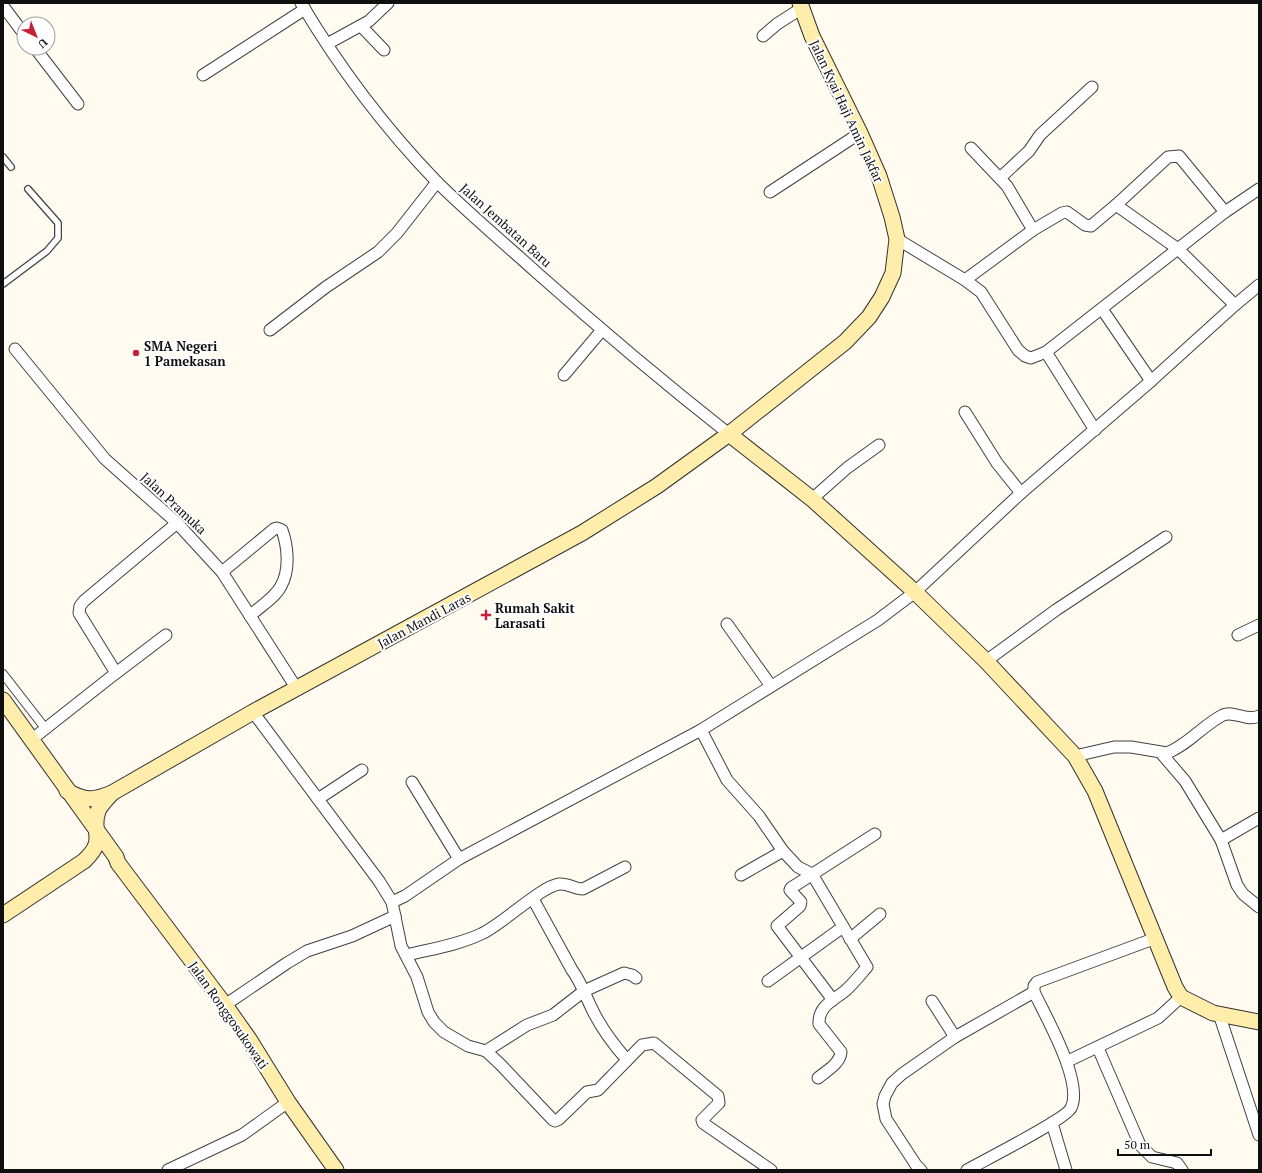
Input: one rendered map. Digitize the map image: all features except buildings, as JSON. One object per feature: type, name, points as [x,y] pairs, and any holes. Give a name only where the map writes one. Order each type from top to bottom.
[{"type":"main road","name":"Jalan Kyai Haji Amin Jakfar","points":[[729,434],[839,347],[869,317],[882,297],[893,273],[897,239],[892,217],[879,176],[860,133],[812,36],[801,6]]},
{"type":"main road","points":[[729,434],[812,499],[915,592],[986,661],[1075,756],[1095,791],[1175,987],[1182,997],[1213,1013],[1259,1022]]},
{"type":"main road","name":"Jalan Mandi Laras","points":[[112,793],[253,712],[576,537],[657,486],[729,434]]},
{"type":"main road","name":"Jalan Ronggosukowati","points":[[3,700],[116,857],[118,863],[225,1005],[249,1039],[288,1102],[336,1170]]},
{"type":"main road","points":[[68,791],[80,798],[89,800],[100,798],[112,793]]},
{"type":"main road","points":[[3,915],[84,861],[96,847],[98,840],[96,820],[98,811],[112,793]]},
{"type":"main road","points":[[84,861],[104,857],[118,863]]},
{"type":"street","points":[[327,44],[361,26],[388,3]]},
{"type":"street","points":[[3,6],[16,23]]},
{"type":"street","points":[[203,75],[303,6]]},
{"type":"street","name":"Jalan Jembatan Baru","points":[[303,6],[341,65],[390,128],[437,182],[602,330],[664,383],[729,434]]},
{"type":"street","points":[[763,36],[801,6]]},
{"type":"street","points":[[361,26],[384,50]]},
{"type":"street","points":[[41,56],[78,104]]},
{"type":"street","points":[[1000,178],[1020,159],[1040,135],[1092,87]]},
{"type":"street","points":[[770,192],[860,133]]},
{"type":"street","points":[[971,148],[1000,178],[1033,230]]},
{"type":"street","points":[[965,280],[1033,230],[1067,212],[1085,225],[1090,226],[1116,205],[1168,157],[1178,156],[1225,212]]},
{"type":"street","points":[[273,329],[326,287],[378,252],[397,233],[437,182]]},
{"type":"street","points":[[897,239],[965,280],[981,292],[1018,350],[1025,356],[1031,358],[1046,352],[1225,212],[1259,189]]},
{"type":"street","points":[[1116,205],[1178,249],[1235,305]]},
{"type":"street","points":[[392,902],[405,896],[459,858],[700,730],[878,620],[915,592],[1021,493],[1095,430],[1259,285]]},
{"type":"street","points":[[1102,309],[1151,381]]},
{"type":"street","points":[[564,374],[602,330]]},
{"type":"street","name":"Jalan Pramuka","points":[[15,349],[106,459],[177,523],[222,572],[297,689]]},
{"type":"street","points":[[1046,352],[1095,430]]},
{"type":"street","points":[[965,412],[997,463],[1021,493]]},
{"type":"street","points":[[812,499],[847,468],[879,445]]},
{"type":"street","points":[[116,673],[79,613],[80,606],[177,523]]},
{"type":"street","points":[[222,572],[274,529],[278,528],[282,530],[286,543],[286,574],[281,586],[250,616]]},
{"type":"street","points":[[986,661],[1056,610],[1166,538]]},
{"type":"street","points":[[727,624],[771,686]]},
{"type":"street","points":[[1238,635],[1259,625]]},
{"type":"street","points":[[31,740],[166,635]]},
{"type":"street","points":[[3,674],[45,728]]},
{"type":"street","points":[[253,712],[379,881],[392,902],[401,946],[407,955],[417,977],[428,1012],[434,1022],[444,1032],[468,1046],[486,1051],[555,1121],[587,1092],[598,1090],[642,1045],[654,1043],[718,1096],[718,1102],[704,1117],[702,1120],[703,1123],[770,1170]]},
{"type":"street","points":[[1075,756],[1114,747],[1131,747],[1161,753],[1172,751],[1224,714],[1229,713],[1245,718],[1259,716]]},
{"type":"street","points":[[700,730],[727,780],[759,816],[782,851],[798,867],[812,874],[867,967],[851,986],[833,1000],[821,1012],[819,1024],[841,1052],[840,1058],[818,1078]]},
{"type":"street","points":[[1161,753],[1185,781],[1221,840],[1236,884],[1243,894],[1259,907]]},
{"type":"street","points":[[318,799],[362,770]]},
{"type":"street","points":[[412,782],[459,858]]},
{"type":"street","points":[[1221,840],[1259,818]]},
{"type":"street","points":[[833,1000],[777,926],[800,906],[800,902],[790,890],[791,888],[874,834]]},
{"type":"street","points":[[741,875],[782,851]]},
{"type":"street","points":[[407,955],[481,934],[508,918],[553,886],[566,884],[576,889],[583,889],[625,867]]},
{"type":"street","points":[[533,899],[607,1036],[627,1060]]},
{"type":"street","points":[[850,939],[880,914]]},
{"type":"street","points":[[225,1005],[287,963],[307,952],[352,936],[395,916]]},
{"type":"street","points":[[768,981],[843,927]]},
{"type":"street","points":[[967,1170],[1052,1123],[1071,1109],[1074,1098],[1068,1061],[1034,992],[1034,986],[1037,982],[1046,977],[1156,938]]},
{"type":"street","points":[[486,1051],[527,1025],[553,1015],[584,991],[624,973],[632,975],[636,978]]},
{"type":"street","points":[[915,1168],[886,1119],[882,1104],[892,1083],[902,1074],[955,1037],[1034,992]]},
{"type":"street","points":[[1068,1061],[1098,1048],[1158,1018],[1182,997]]},
{"type":"street","points":[[932,1001],[955,1037]]},
{"type":"street","points":[[1219,1014],[1259,1135]]},
{"type":"street","points":[[1098,1048],[1140,1144],[1152,1157],[1176,1163],[1182,1170]]},
{"type":"street","points":[[168,1170],[242,1135],[288,1102]]},
{"type":"street","points":[[1052,1123],[1066,1170]]},
{"type":"lane","points":[[3,157],[11,167]]},
{"type":"lane","points":[[3,284],[47,251],[58,238],[58,223],[28,189]]},
{"type":"place","name":"SMA Negeri 1 Pamekasan","points":[[136,353]]},
{"type":"place","name":"Rumah Sakit Larasati","points":[[486,615]]}]
